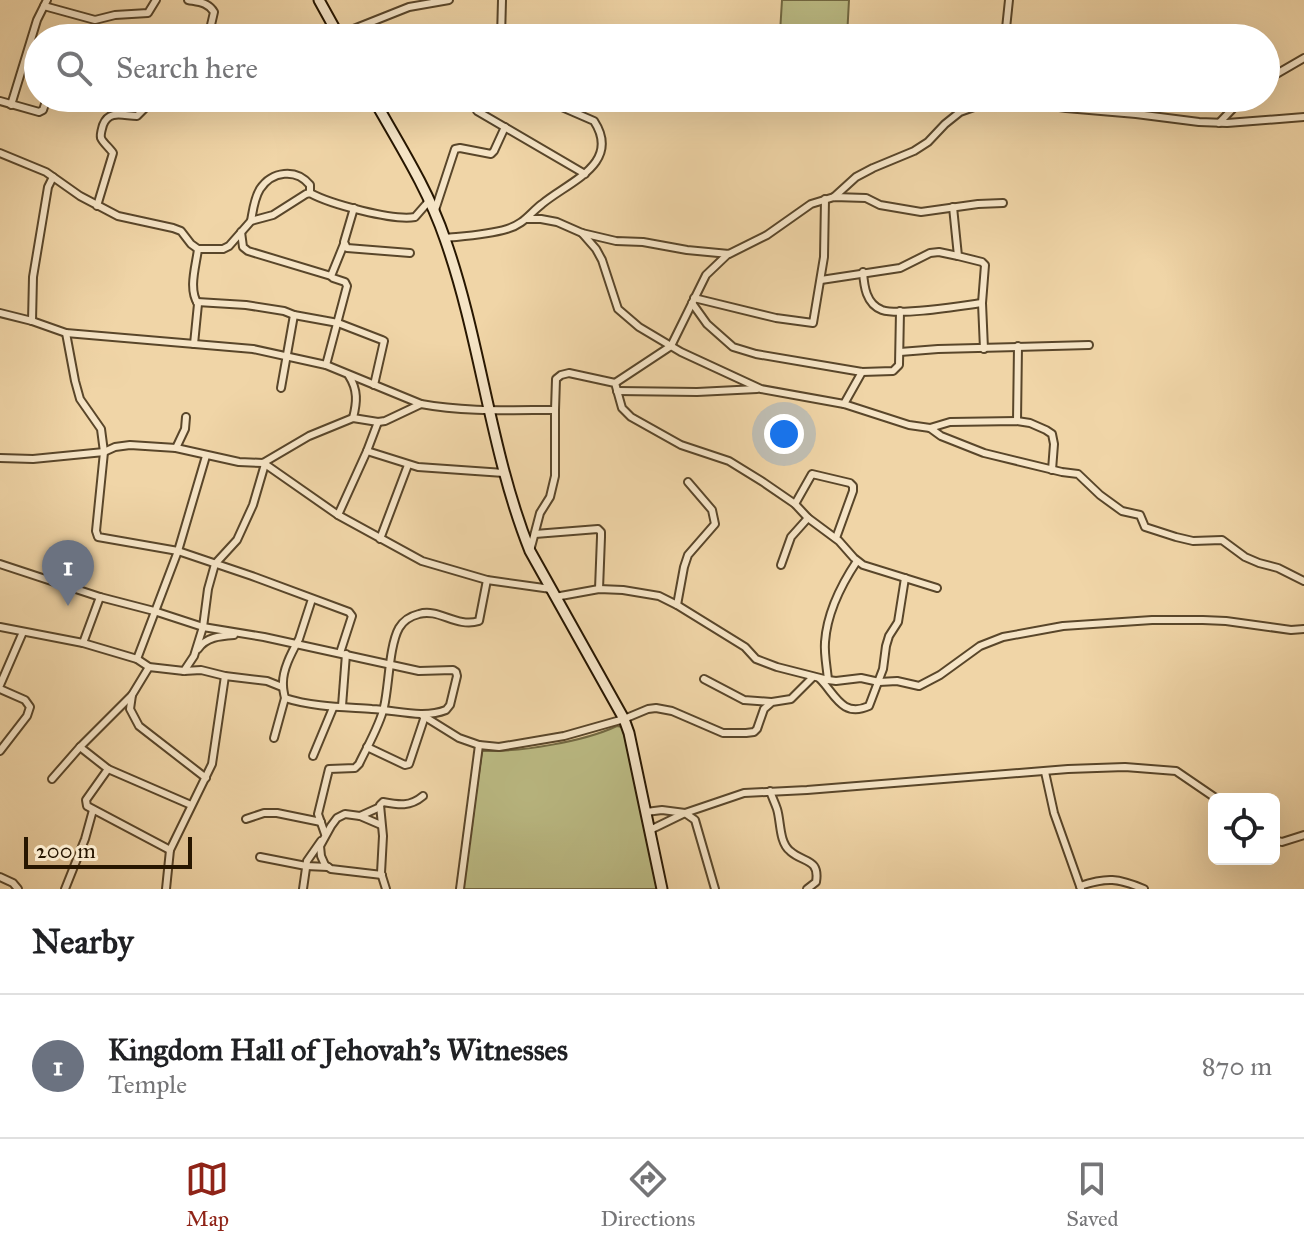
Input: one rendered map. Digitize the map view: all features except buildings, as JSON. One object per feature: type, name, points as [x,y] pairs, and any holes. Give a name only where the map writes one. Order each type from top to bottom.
[{"type":"street","points":[[35,24],[46,3],[95,20],[115,15],[144,15],[152,10],[156,0]]},
{"type":"street","points":[[188,0],[211,7],[214,12],[211,24]]},
{"type":"street","points":[[319,0],[330,24]]},
{"type":"street","points":[[364,24],[409,3],[449,0]]},
{"type":"street","points":[[501,24],[502,0]]},
{"type":"street","points":[[1006,24],[1009,0]]},
{"type":"street","points":[[0,112],[24,54]]},
{"type":"street","points":[[1280,72],[1304,58]]},
{"type":"street","points":[[97,206],[113,153],[102,140],[106,119],[115,114],[137,116],[141,112]]},
{"type":"street","points":[[381,112],[435,212],[445,238],[504,473],[530,551],[624,719],[632,743],[662,889]]},
{"type":"street","points":[[479,112],[585,174]]},
{"type":"street","points":[[445,238],[507,229],[527,219],[540,205],[585,174],[598,158],[602,138],[594,121],[573,112]]},
{"type":"street","points":[[834,197],[856,177],[928,142],[960,112]]},
{"type":"street","points":[[1113,112],[1219,123],[1304,117]]},
{"type":"street","points":[[1219,123],[1230,112]]},
{"type":"street","points":[[435,212],[455,149],[493,153],[505,127]]},
{"type":"street","points":[[0,153],[37,167],[80,196],[118,216],[181,231],[198,249],[223,249],[229,246],[251,221],[258,192],[274,177],[283,174],[301,176],[310,185],[310,193]]},
{"type":"street","points":[[32,321],[33,277],[48,187],[53,177]]},
{"type":"street","points":[[251,221],[273,215],[310,193],[393,218],[410,218],[419,214],[429,201]]},
{"type":"street","points":[[530,551],[540,513],[550,497],[555,476],[556,379],[561,375],[569,373],[615,383],[671,346],[706,275],[729,254],[767,235],[811,204],[834,197],[866,198],[880,205],[921,212],[1003,203]]},
{"type":"street","points":[[693,301],[810,324],[814,321],[824,257],[825,199]]},
{"type":"street","points":[[953,207],[958,256]]},
{"type":"street","points":[[331,276],[354,208]]},
{"type":"street","points":[[527,219],[557,222],[582,233],[616,241],[729,254]]},
{"type":"street","points":[[241,232],[243,247],[248,251],[331,276],[347,284],[326,365]]},
{"type":"street","points":[[582,233],[602,260],[618,309],[639,327],[671,346],[761,389]]},
{"type":"street","points":[[344,244],[350,248],[410,253]]},
{"type":"street","points":[[194,344],[197,302],[193,287],[198,249]]},
{"type":"street","points":[[821,280],[900,268],[930,253],[939,252],[984,264],[984,349]]},
{"type":"street","points":[[863,272],[864,289],[874,305],[882,310],[982,303]]},
{"type":"street","points":[[693,301],[707,324],[733,347],[756,354],[862,372],[893,371],[899,365],[900,311]]},
{"type":"street","points":[[197,302],[252,305],[284,311],[338,323],[384,341],[374,385]]},
{"type":"street","points":[[0,313],[66,333],[253,349],[326,365],[421,404],[489,410],[555,410]]},
{"type":"street","points":[[281,388],[294,315]]},
{"type":"street","points":[[66,333],[80,399],[99,423],[104,452],[96,531],[98,537],[178,551],[352,614],[343,653],[342,706]]},
{"type":"street","points":[[900,352],[1089,345]]},
{"type":"street","points":[[1017,421],[1018,346]]},
{"type":"street","points":[[844,404],[862,372]]},
{"type":"street","points":[[348,374],[357,398],[353,418]]},
{"type":"street","points":[[615,383],[622,408],[631,417],[681,445],[729,461],[763,482],[836,538],[863,565],[937,588]]},
{"type":"street","points":[[617,391],[761,389],[844,404],[909,425],[930,428],[950,422],[1030,423],[1052,434],[1052,470]]},
{"type":"street","points":[[194,656],[215,564],[237,540],[253,505],[264,464],[309,436],[353,418],[378,422],[421,404]]},
{"type":"street","points":[[176,448],[185,429],[186,417]]},
{"type":"street","points":[[338,515],[378,422]]},
{"type":"street","points":[[930,428],[941,436],[984,453],[1078,474],[1122,511],[1140,515],[1147,528],[1193,541],[1222,540],[1245,557],[1304,581]]},
{"type":"street","points":[[0,458],[33,459],[104,452],[130,445],[176,448],[206,456],[264,464],[338,515],[434,566],[553,593],[599,589],[659,596],[745,647],[756,659],[836,681],[861,678],[919,686],[980,646],[1003,637],[1063,626],[1203,620],[1304,629]]},
{"type":"street","points":[[367,451],[408,465],[504,473]]},
{"type":"street","points":[[137,659],[178,551],[206,456]]},
{"type":"street","points":[[380,539],[408,465]]},
{"type":"street","points":[[795,504],[812,474],[850,483],[853,491],[836,538]]},
{"type":"street","points":[[677,605],[688,555],[715,524],[712,510],[688,482]]},
{"type":"street","points":[[781,565],[791,537],[808,518]]},
{"type":"street","points":[[535,534],[598,529],[601,532],[599,589]]},
{"type":"street","points":[[857,561],[842,584],[829,620],[820,678],[841,705],[862,709],[869,706],[883,669],[889,636],[898,622],[905,578]]},
{"type":"street","points":[[0,564],[203,627],[343,653],[419,671],[456,672],[450,705],[438,713],[422,715],[342,706],[333,708],[285,698]]},
{"type":"street","points":[[328,867],[321,856],[324,836],[318,814],[329,769],[355,768],[359,764],[384,710],[399,628],[412,616],[428,612],[454,621],[479,621],[487,580]]},
{"type":"street","points":[[83,643],[100,597]]},
{"type":"street","points":[[274,738],[285,698],[282,687],[312,599]]},
{"type":"street","points":[[0,627],[83,643],[137,659],[149,667],[201,670],[267,681],[282,687]]},
{"type":"street","points":[[0,751],[27,716],[30,707],[25,700],[0,687],[23,632]]},
{"type":"street","points":[[184,671],[201,644],[211,638],[231,635],[264,637]]},
{"type":"street","points":[[52,779],[132,695],[149,667]]},
{"type":"street","points":[[166,889],[170,850],[214,757],[225,676]]},
{"type":"street","points":[[704,679],[744,700],[772,702],[791,699],[820,678]]},
{"type":"street","points":[[132,695],[130,709],[139,726],[206,778]]},
{"type":"street","points":[[422,715],[453,735],[479,745],[499,747],[564,736],[656,708],[672,711],[723,733],[754,732],[764,709],[772,702]]},
{"type":"street","points":[[313,756],[333,708]]},
{"type":"street","points":[[367,747],[407,765],[422,715]]},
{"type":"street","points":[[460,889],[479,745]]},
{"type":"street","points":[[80,747],[108,769],[191,805]]},
{"type":"street","points":[[650,830],[685,813],[744,793],[1068,769],[1125,767],[1176,771],[1208,793]]},
{"type":"street","points":[[108,769],[86,800],[87,806],[170,850]]},
{"type":"street","points":[[1045,772],[1054,813],[1080,888],[1107,878],[1124,880],[1144,889]]},
{"type":"street","points":[[770,791],[788,849],[816,869],[816,882],[807,889]]},
{"type":"street","points":[[360,816],[380,807],[383,802],[409,805],[423,796]]},
{"type":"street","points":[[380,807],[382,875],[386,889]]},
{"type":"street","points":[[65,889],[93,810]]},
{"type":"street","points":[[646,812],[662,810],[685,813],[695,820],[715,889]]},
{"type":"street","points":[[246,819],[264,813],[277,813],[321,822]]},
{"type":"street","points":[[303,889],[307,861],[337,818],[345,814],[360,816],[381,825]]},
{"type":"street","points":[[1280,842],[1304,835]]},
{"type":"street","points":[[260,857],[342,872],[382,875]]},
{"type":"street","points":[[0,877],[18,889]]},
{"type":"green space","points":[[782,0],[849,0],[848,24],[781,24]]},
{"type":"green space","points":[[622,727],[633,767],[657,889],[463,889],[482,751],[551,745]]},
{"type":"place","name":"Kingdom Hall of Jehovah's Witnesses","points":[[68,606]]}]
